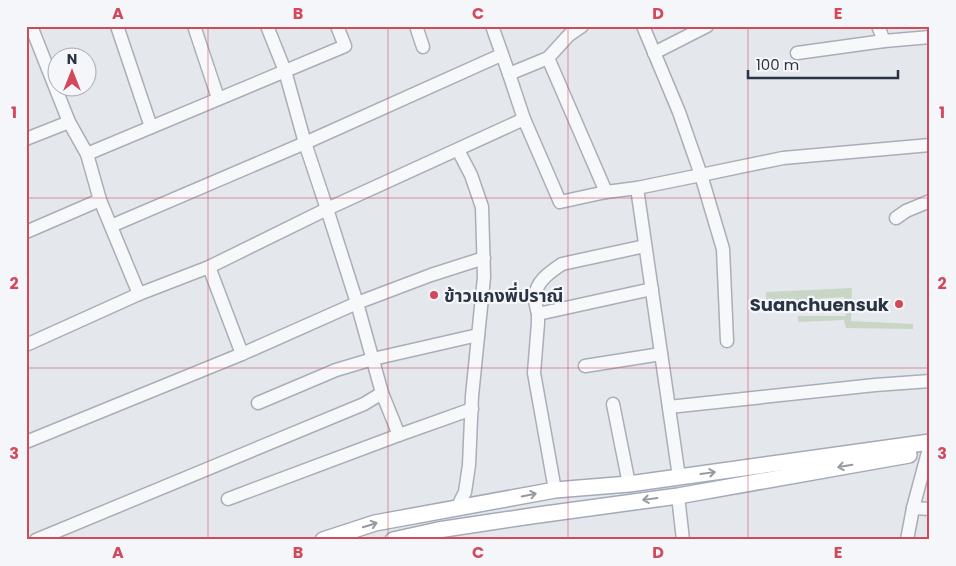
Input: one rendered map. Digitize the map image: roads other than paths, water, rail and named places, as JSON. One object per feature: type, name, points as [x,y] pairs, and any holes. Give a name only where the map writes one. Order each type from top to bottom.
[{"type":"main road","points":[[324,540],[375,523],[555,490],[629,484],[929,449]]},
{"type":"main road","points":[[393,540],[438,530],[455,533],[678,496],[929,449]]},
{"type":"street","points":[[31,26],[32,44],[69,122],[87,154],[100,200],[139,294]]},
{"type":"street","points":[[117,26],[152,127]]},
{"type":"street","points":[[194,26],[218,98]]},
{"type":"street","points":[[267,26],[284,71],[305,143],[357,303],[382,393],[399,435]]},
{"type":"street","points":[[87,154],[345,46],[338,26]]},
{"type":"street","points":[[416,26],[423,47]]},
{"type":"street","points":[[492,26],[524,119],[560,202],[783,158],[930,145]]},
{"type":"street","points":[[509,74],[548,58],[567,31],[582,26]]},
{"type":"street","points":[[643,26],[679,112],[701,175],[722,249],[727,341]]},
{"type":"street","points":[[654,53],[707,26]]},
{"type":"street","points":[[878,26],[884,41]]},
{"type":"street","points":[[797,53],[884,41],[930,37]]},
{"type":"street","points":[[111,226],[305,143],[502,55]]},
{"type":"street","points":[[548,58],[606,192]]},
{"type":"street","points":[[26,345],[139,294],[209,267],[327,209],[524,119]]},
{"type":"street","points":[[26,139],[69,122]]},
{"type":"street","points":[[457,508],[466,492],[484,277],[482,207],[471,175],[458,150]]},
{"type":"street","points":[[637,188],[679,477]]},
{"type":"street","points":[[26,232],[100,200]]},
{"type":"street","points":[[896,218],[906,211],[930,201]]},
{"type":"street","points":[[555,490],[534,373],[538,323],[535,296],[538,284],[552,270],[562,264],[645,246]]},
{"type":"street","points":[[26,442],[242,354],[357,303],[431,275],[484,258]]},
{"type":"street","points":[[209,267],[242,354]]},
{"type":"street","points":[[538,314],[652,289]]},
{"type":"street","points":[[258,402],[336,370],[373,359],[478,335]]},
{"type":"street","points":[[585,366],[661,354]]},
{"type":"street","points":[[669,407],[930,381]]},
{"type":"street","points":[[36,540],[364,404],[382,393]]},
{"type":"street","points":[[613,404],[629,484]]},
{"type":"street","points":[[228,499],[472,409]]},
{"type":"street","points":[[907,540],[913,508],[929,449]]},
{"type":"street","points":[[678,496],[683,540]]},
{"type":"street","points":[[913,508],[930,509]]},
{"type":"place","name":"ข้าวแกงพี่ปราณี","points":[[434,295]]},
{"type":"place","name":"Suanchuensuk","points":[[899,304]]}]
